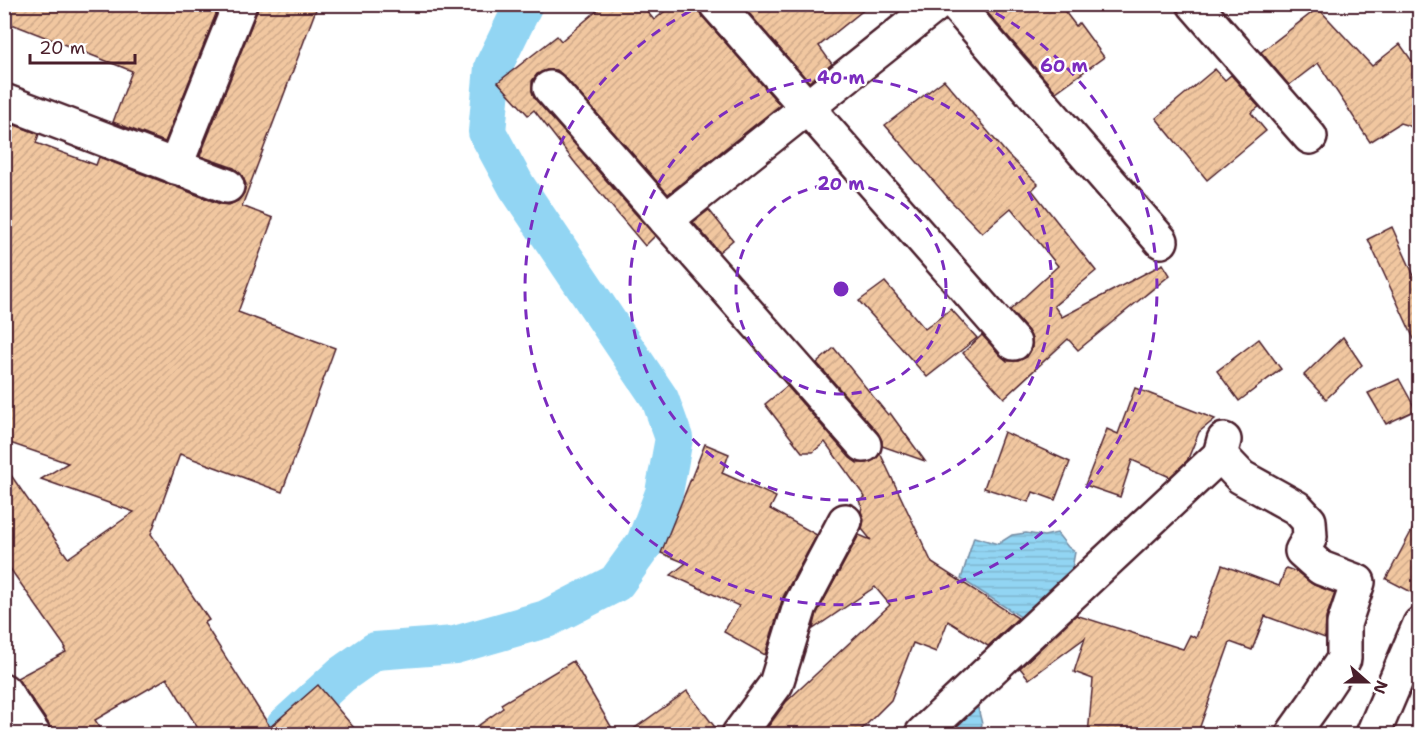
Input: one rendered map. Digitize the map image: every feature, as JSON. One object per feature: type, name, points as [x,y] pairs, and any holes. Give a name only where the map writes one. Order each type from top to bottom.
[{"type":"street","points":[[175,166],[240,4]]},
{"type":"street","points":[[716,4],[1014,343]]},
{"type":"street","points":[[666,220],[938,4]]},
{"type":"street","points":[[955,4],[1161,241]]},
{"type":"street","points":[[1194,4],[1310,137]]},
{"type":"street","points":[[550,88],[864,446]]},
{"type":"street","points":[[4,101],[227,186]]},
{"type":"street","points":[[922,735],[1222,448],[1241,477],[1297,508],[1309,521],[1310,537],[1302,551],[1321,568],[1358,582],[1344,624],[1344,658],[1294,735]]},
{"type":"street","points":[[739,735],[776,684],[800,606],[844,521]]},
{"type":"street","points":[[1373,735],[1419,624]]},
{"type":"street","points":[[4,691],[33,735]]},
{"type":"water","points":[[1026,533],[1044,536],[1057,533],[1075,552],[1072,569],[1077,576],[1027,621],[961,579],[974,537],[998,544],[1012,535]]},
{"type":"water","points":[[978,708],[982,724],[979,734],[934,734],[958,709]]},
{"type":"building","points":[[4,4],[220,4],[165,142],[113,122],[132,71],[4,21]]},
{"type":"building","points":[[258,4],[318,4],[242,206],[273,218],[238,312],[335,348],[282,492],[180,454],[151,534],[209,620],[204,623],[270,727],[318,685],[360,735],[202,735],[167,678],[95,720],[105,735],[51,735],[49,724],[17,678],[66,652],[64,649],[66,648],[4,560],[4,465],[68,558],[134,512],[41,479],[68,463],[4,441],[4,121],[39,134],[36,143],[96,165],[99,157],[220,204],[229,205],[238,201],[244,193],[246,184],[241,174],[234,168],[200,156]]},
{"type":"building","points":[[605,4],[641,4],[654,20],[674,4],[698,4],[702,16],[780,105],[668,194],[564,76],[557,70],[547,70],[537,74],[532,81],[532,91],[536,100],[655,236],[645,246],[534,110],[528,115],[498,82],[557,36],[561,41]]},
{"type":"building","points":[[741,4],[871,4],[819,46],[832,64],[809,82]]},
{"type":"building","points":[[980,4],[1059,4],[1076,26],[1079,23],[1104,57],[1056,92]]},
{"type":"building","points":[[1318,8],[1372,66],[1400,44],[1419,71],[1419,129],[1400,123],[1370,142],[1318,63],[1289,85],[1261,52]]},
{"type":"building","points":[[1215,69],[1225,80],[1231,75],[1259,107],[1251,113],[1266,131],[1207,180],[1156,118]]},
{"type":"building","points":[[944,80],[1008,155],[1038,184],[1032,190],[1096,271],[1054,306],[1062,317],[1163,264],[1170,275],[1078,350],[1068,339],[1004,398],[963,353],[982,335],[1007,361],[1018,361],[1027,357],[1032,348],[1032,339],[1010,310],[1058,266],[1011,208],[982,233],[885,125]]},
{"type":"building","points":[[709,210],[733,240],[719,252],[693,222]]},
{"type":"building","points":[[1392,227],[1419,287],[1419,350],[1368,239]]},
{"type":"building","points":[[885,282],[925,329],[951,309],[977,338],[927,377],[859,301]]},
{"type":"building","points":[[1343,337],[1362,365],[1326,399],[1304,375]]},
{"type":"building","points":[[1259,339],[1281,369],[1239,401],[1217,371]]},
{"type":"building","points":[[834,348],[888,415],[890,413],[925,461],[882,446],[878,433],[817,363]]},
{"type":"building","points":[[1399,379],[1416,410],[1386,424],[1368,393]]},
{"type":"building","points":[[787,386],[850,458],[857,463],[867,463],[876,459],[880,453],[932,563],[1018,618],[988,646],[948,621],[936,652],[913,643],[891,700],[856,735],[762,735],[786,702],[890,605],[875,587],[813,629],[817,613],[859,535],[871,540],[862,529],[864,520],[859,501],[865,497],[825,442],[813,452],[802,452],[765,404]]},
{"type":"building","points":[[1135,388],[1215,419],[1199,432],[1187,461],[1170,477],[1132,460],[1120,497],[1085,485],[1107,429],[1118,434]]},
{"type":"building","points":[[1004,432],[1070,462],[1055,500],[1033,492],[1029,502],[984,488]]},
{"type":"building","points":[[705,444],[729,454],[722,473],[776,497],[770,509],[817,535],[783,597],[765,655],[724,632],[739,606],[671,575],[686,563],[661,553]]},
{"type":"building","points":[[1419,517],[1419,596],[1386,579]]},
{"type":"building","points":[[1222,565],[1279,586],[1286,568],[1297,572],[1314,585],[1335,593],[1326,618],[1325,638],[1265,616],[1252,650],[1230,642],[1197,735],[1088,735],[1093,679],[1074,672],[1085,638],[1029,679],[1020,668],[1076,615],[1183,649],[1190,635],[1196,638]]},
{"type":"building","points":[[573,661],[616,735],[465,735],[503,708],[501,704]]},
{"type":"building","points":[[687,691],[721,735],[625,735]]},
{"type":"waterway","points":[[285,726],[341,675],[375,651],[455,645],[546,619],[616,583],[645,543],[664,493],[674,438],[660,399],[517,187],[487,132],[493,67],[524,4]]}]
